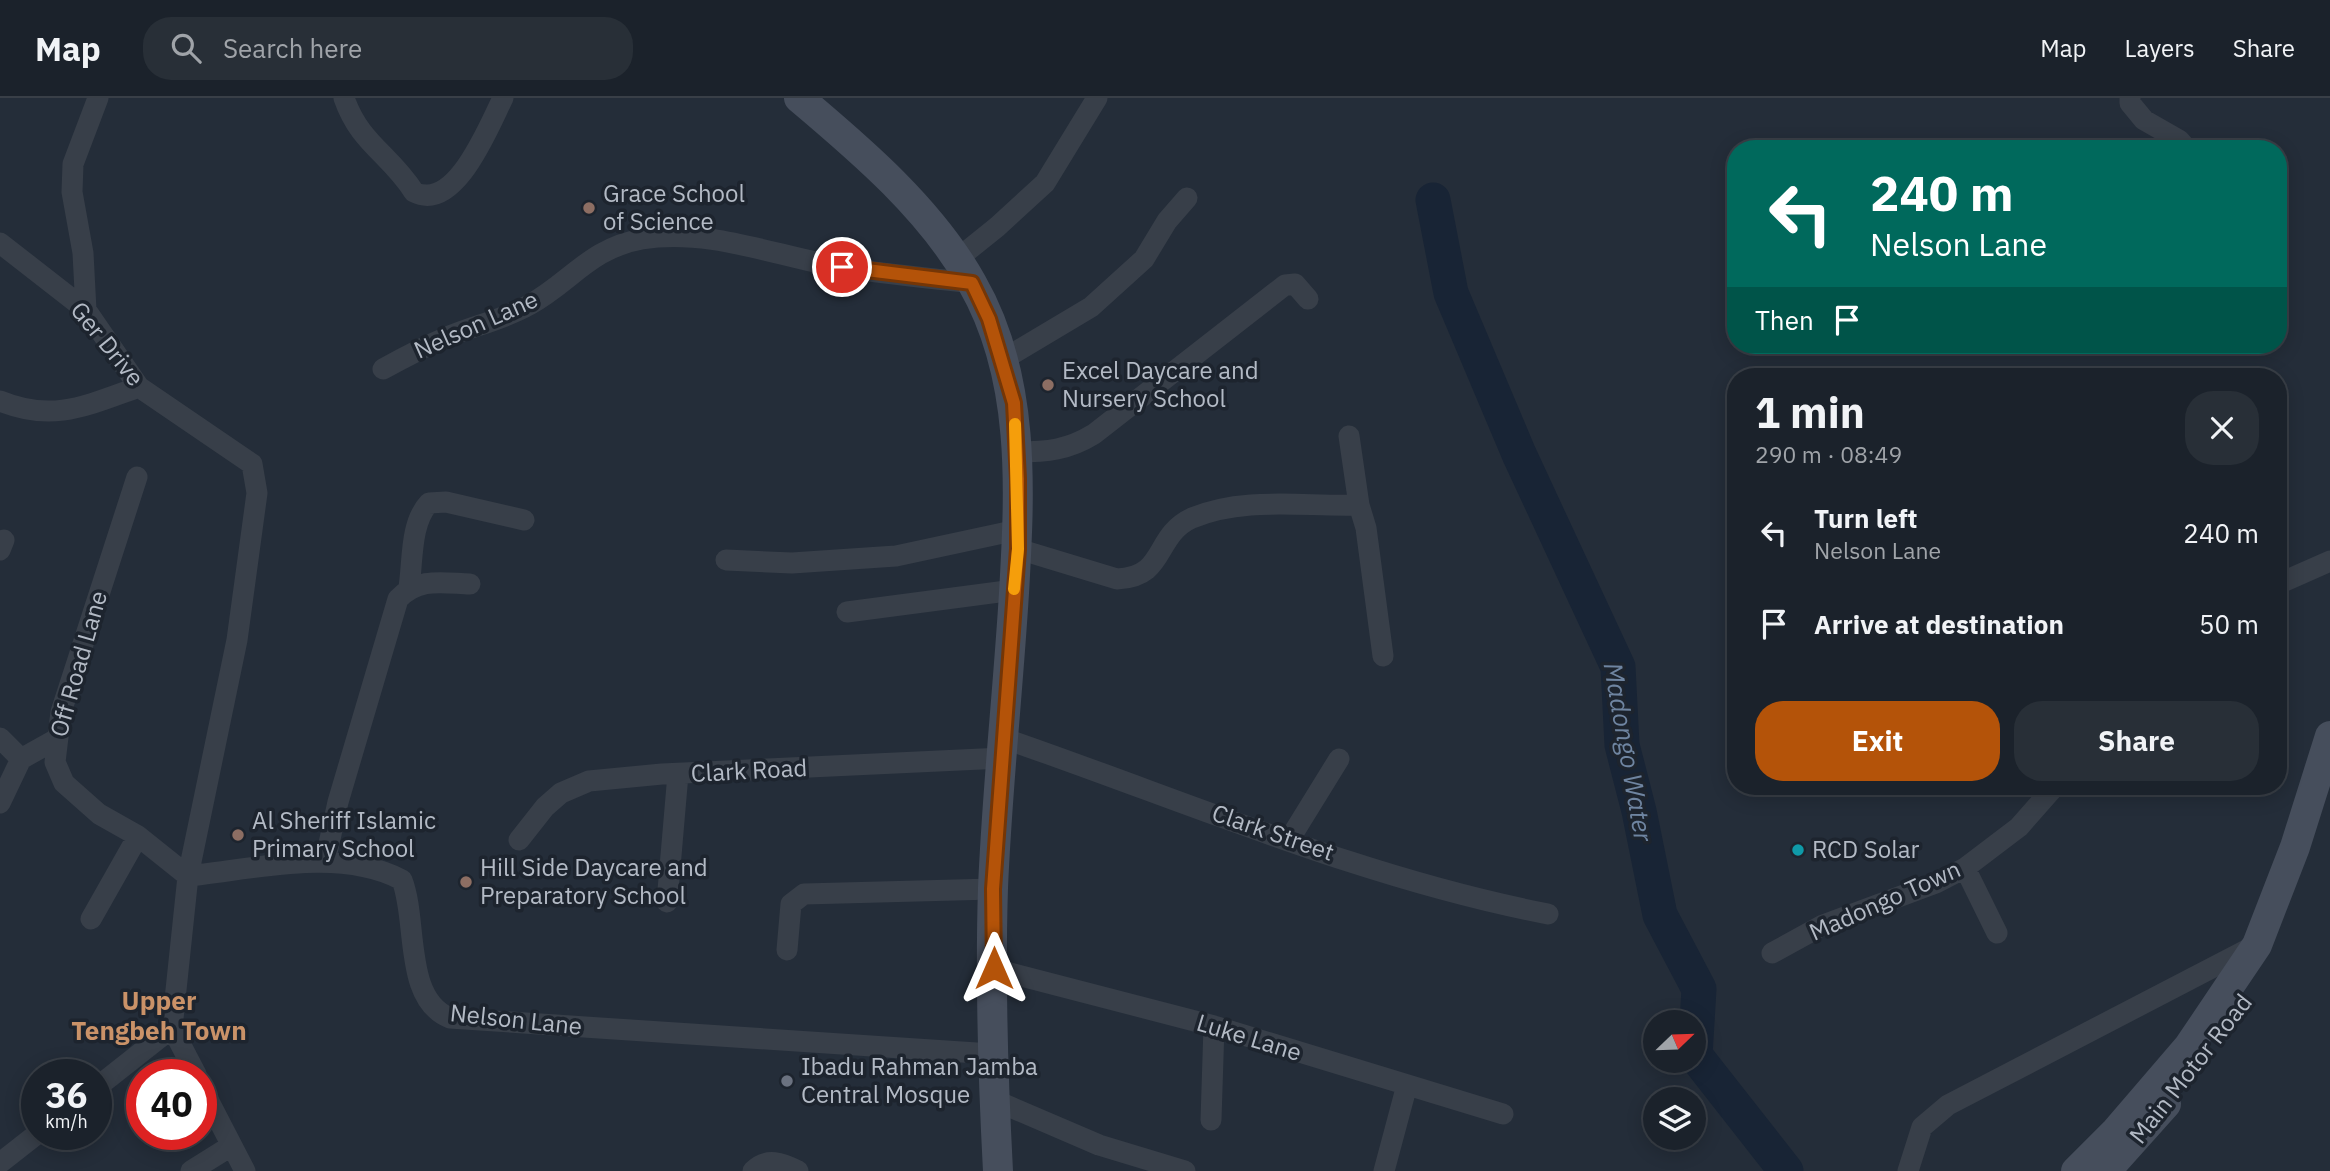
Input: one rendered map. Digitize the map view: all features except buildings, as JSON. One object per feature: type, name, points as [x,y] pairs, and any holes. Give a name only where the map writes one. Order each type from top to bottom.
[{"type":"street","points":[[86,310],[83,253],[72,192],[73,173],[98,98]]},
{"type":"street","points":[[344,98],[358,131],[394,163],[414,192],[422,196],[442,194],[462,172],[503,98]]},
{"type":"street","points":[[799,98],[850,141],[918,211],[964,271],[989,319],[1014,403],[1018,539],[993,889],[992,1054],[998,1171]]},
{"type":"street","points":[[964,271],[997,228],[1045,183],[1097,98]]},
{"type":"street","points":[[2130,98],[2130,103],[2144,120],[2179,140]]},
{"type":"street","points":[[1002,360],[1091,307],[1144,259],[1167,221],[1187,198]]},
{"type":"street","name":"Nelson Lane","points":[[383,369],[443,338],[526,307],[545,296],[584,262],[612,248],[642,239],[724,240],[842,267],[964,271]]},
{"type":"street","name":"Ger Drive","points":[[0,243],[86,310],[139,387],[252,464],[257,493],[237,640],[188,876]]},
{"type":"street","points":[[1017,452],[1051,452],[1068,448],[1094,435],[1285,285],[1295,284],[1308,299]]},
{"type":"street","points":[[0,401],[25,411],[49,413],[84,407],[139,387]]},
{"type":"street","points":[[1349,436],[1383,656]]},
{"type":"street","name":"Off Road Lane","points":[[136,477],[61,712],[55,740],[55,762],[64,783],[99,814],[138,836],[188,876]]},
{"type":"street","points":[[409,587],[417,525],[421,512],[429,503],[446,502],[524,520]]},
{"type":"street","points":[[726,560],[792,563],[896,556],[1018,539],[1117,579],[1134,578],[1147,572],[1173,530],[1192,518],[1276,503],[1316,507],[1359,505]]},
{"type":"street","points":[[2287,580],[2330,561]]},
{"type":"street","points":[[324,862],[390,619],[398,599],[409,587],[425,582],[470,584]]},
{"type":"street","points":[[847,612],[1014,590]]},
{"type":"street","name":"Main Motor Road","points":[[2105,1171],[2124,1138],[2258,945],[2295,848],[2330,736]]},
{"type":"street","points":[[0,738],[21,759]]},
{"type":"street","points":[[0,803],[21,759],[55,740]]},
{"type":"street","name":"Clark Road","points":[[519,840],[545,807],[576,784],[1003,748]]},
{"type":"street","name":"Clark Street","points":[[1003,748],[1448,891],[1548,915]]},
{"type":"street","points":[[1289,840],[1339,759]]},
{"type":"street","points":[[667,902],[678,774]]},
{"type":"street","name":"Madongo Town","points":[[1772,953],[1823,925],[1936,883],[1965,867],[2019,827],[2046,795]]},
{"type":"street","name":"Main Motor Road","points":[[2124,1138],[2221,1036],[2255,986],[2277,944],[2330,804]]},
{"type":"street","points":[[90,919],[138,836]]},
{"type":"street","name":"Nelson Lane","points":[[188,876],[324,862],[380,869],[401,880],[409,898],[419,985],[428,1003],[450,1018],[992,1054]]},
{"type":"street","points":[[1965,867],[1997,933]]},
{"type":"street","points":[[188,876],[172,1028],[188,1059]]},
{"type":"street","points":[[787,950],[791,904],[804,894],[993,889]]},
{"type":"street","points":[[1908,1171],[1922,1127],[1948,1105],[2258,945]]},
{"type":"street","name":"Luke Lane","points":[[994,968],[1214,1026],[1503,1114]]},
{"type":"street","points":[[1211,1120],[1214,1026]]},
{"type":"street","points":[[112,1075],[172,1028]]},
{"type":"street","points":[[1384,1171],[1407,1085]]},
{"type":"street","points":[[994,1100],[1099,1145],[1185,1171]]},
{"type":"street","points":[[217,1118],[245,1171]]},
{"type":"street","points":[[2076,1171],[2124,1138]]},
{"type":"street","points":[[191,1171],[231,1146]]},
{"type":"street","points":[[0,1163],[21,1147]]},
{"type":"street","points":[[753,1171],[759,1165],[772,1161],[798,1171]]},
{"type":"waterway","name":"Madongo Water","points":[[1433,200],[1451,293],[1519,454],[1618,667],[1622,745],[1639,811],[1660,915],[1699,989],[1695,1055],[1786,1171]]},
{"type":"slow traffic","points":[[1014,589],[1018,549],[1015,424]]},
{"type":"place","name":"Grace School of Science","points":[[589,208]]},
{"type":"place","name":"Excel Daycare and Nursery School","points":[[1048,385]]},
{"type":"place","name":"Al Sheriff Islamic Primary School","points":[[238,835]]},
{"type":"place","name":"RCD Solar","points":[[1798,850]]},
{"type":"place","name":"Hill Side Daycare and Preparatory School","points":[[466,882]]},
{"type":"place","name":"Ibadu Rahman Jamba Central Mosque","points":[[787,1081]]},
{"type":"district","name":"Upper Tengbeh Town","points":[[159,1016]]},
{"type":"route","points":[[842,267],[972,283],[989,319],[1014,403],[1018,549],[993,889],[994,968]]}]
